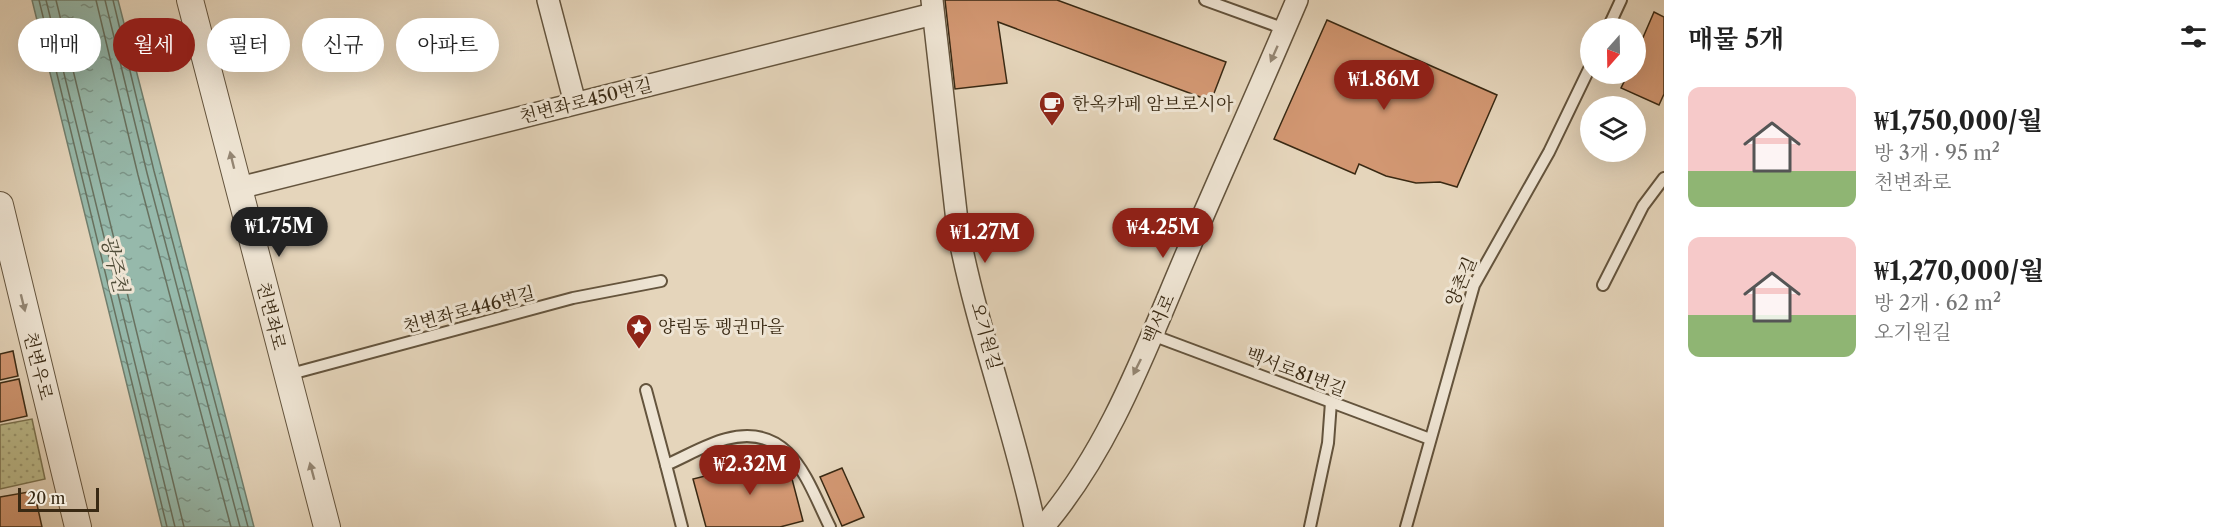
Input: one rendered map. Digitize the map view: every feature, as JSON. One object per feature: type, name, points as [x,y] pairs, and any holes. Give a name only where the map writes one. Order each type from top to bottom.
[{"type":"street","name":"천변좌로","points":[[190,0],[327,527]]},
{"type":"street","points":[[548,0],[575,103]]},
{"type":"street","name":"백서로","points":[[1043,527],[1093,459],[1152,335],[1297,0]]},
{"type":"street","name":"천변좌로450번길","points":[[239,188],[575,103],[933,7]]},
{"type":"street","name":"오기원길","points":[[933,7],[958,230],[964,264],[1021,460],[1035,527]]},
{"type":"street","name":"천변우로","points":[[0,206],[4,245],[78,527]]},
{"type":"lane","points":[[1205,0],[1223,3],[1285,29]]},
{"type":"lane","points":[[1613,18],[1621,0]]},
{"type":"lane","name":"양촌길","points":[[1406,527],[1474,285],[1549,152],[1582,84]]},
{"type":"lane","points":[[1603,285],[1643,206],[1664,178]]},
{"type":"lane","name":"천변좌로446번길","points":[[286,375],[573,298],[661,281]]},
{"type":"lane","name":"백서로81번길","points":[[1152,335],[1430,439]]},
{"type":"lane","points":[[646,390],[682,527]]},
{"type":"lane","points":[[1310,527],[1328,443],[1331,402]]},
{"type":"lane","points":[[666,465],[726,439],[769,438],[790,453],[807,478],[830,527]]},
{"type":"shaded area","points":[[32,419],[45,479],[0,489],[0,425]]},
{"type":"water","name":"광주천","points":[[32,0],[118,0],[123,18],[113,18],[113,72],[137,72],[254,527],[162,527],[50,72],[101,72],[101,18],[36,18]]},
{"type":"building","points":[[945,0],[1057,0],[1226,62],[1211,101],[998,22],[1007,83],[955,89]]},
{"type":"building","points":[[1654,12],[1664,17],[1664,94],[1659,105],[1646,99],[1646,96],[1639,96],[1621,88],[1623,84],[1646,84],[1646,31]]},
{"type":"building","points":[[1327,20],[1497,95],[1457,187],[1440,182],[1416,183],[1386,176],[1359,164],[1355,174],[1274,139]]},
{"type":"building","points":[[13,351],[18,376],[0,380],[0,354]]},
{"type":"building","points":[[19,379],[27,416],[0,422],[0,383]]},
{"type":"building","points":[[786,456],[803,521],[780,527],[706,527],[693,479]]},
{"type":"building","points":[[842,468],[864,517],[842,526],[820,477]]},
{"type":"building","points":[[34,491],[42,527],[0,527],[0,497]]},
{"type":"place","name":"한옥카페 암브로시아","points":[[1052,127]]},
{"type":"place","name":"양림동 펭귄마을","points":[[639,350]]}]
